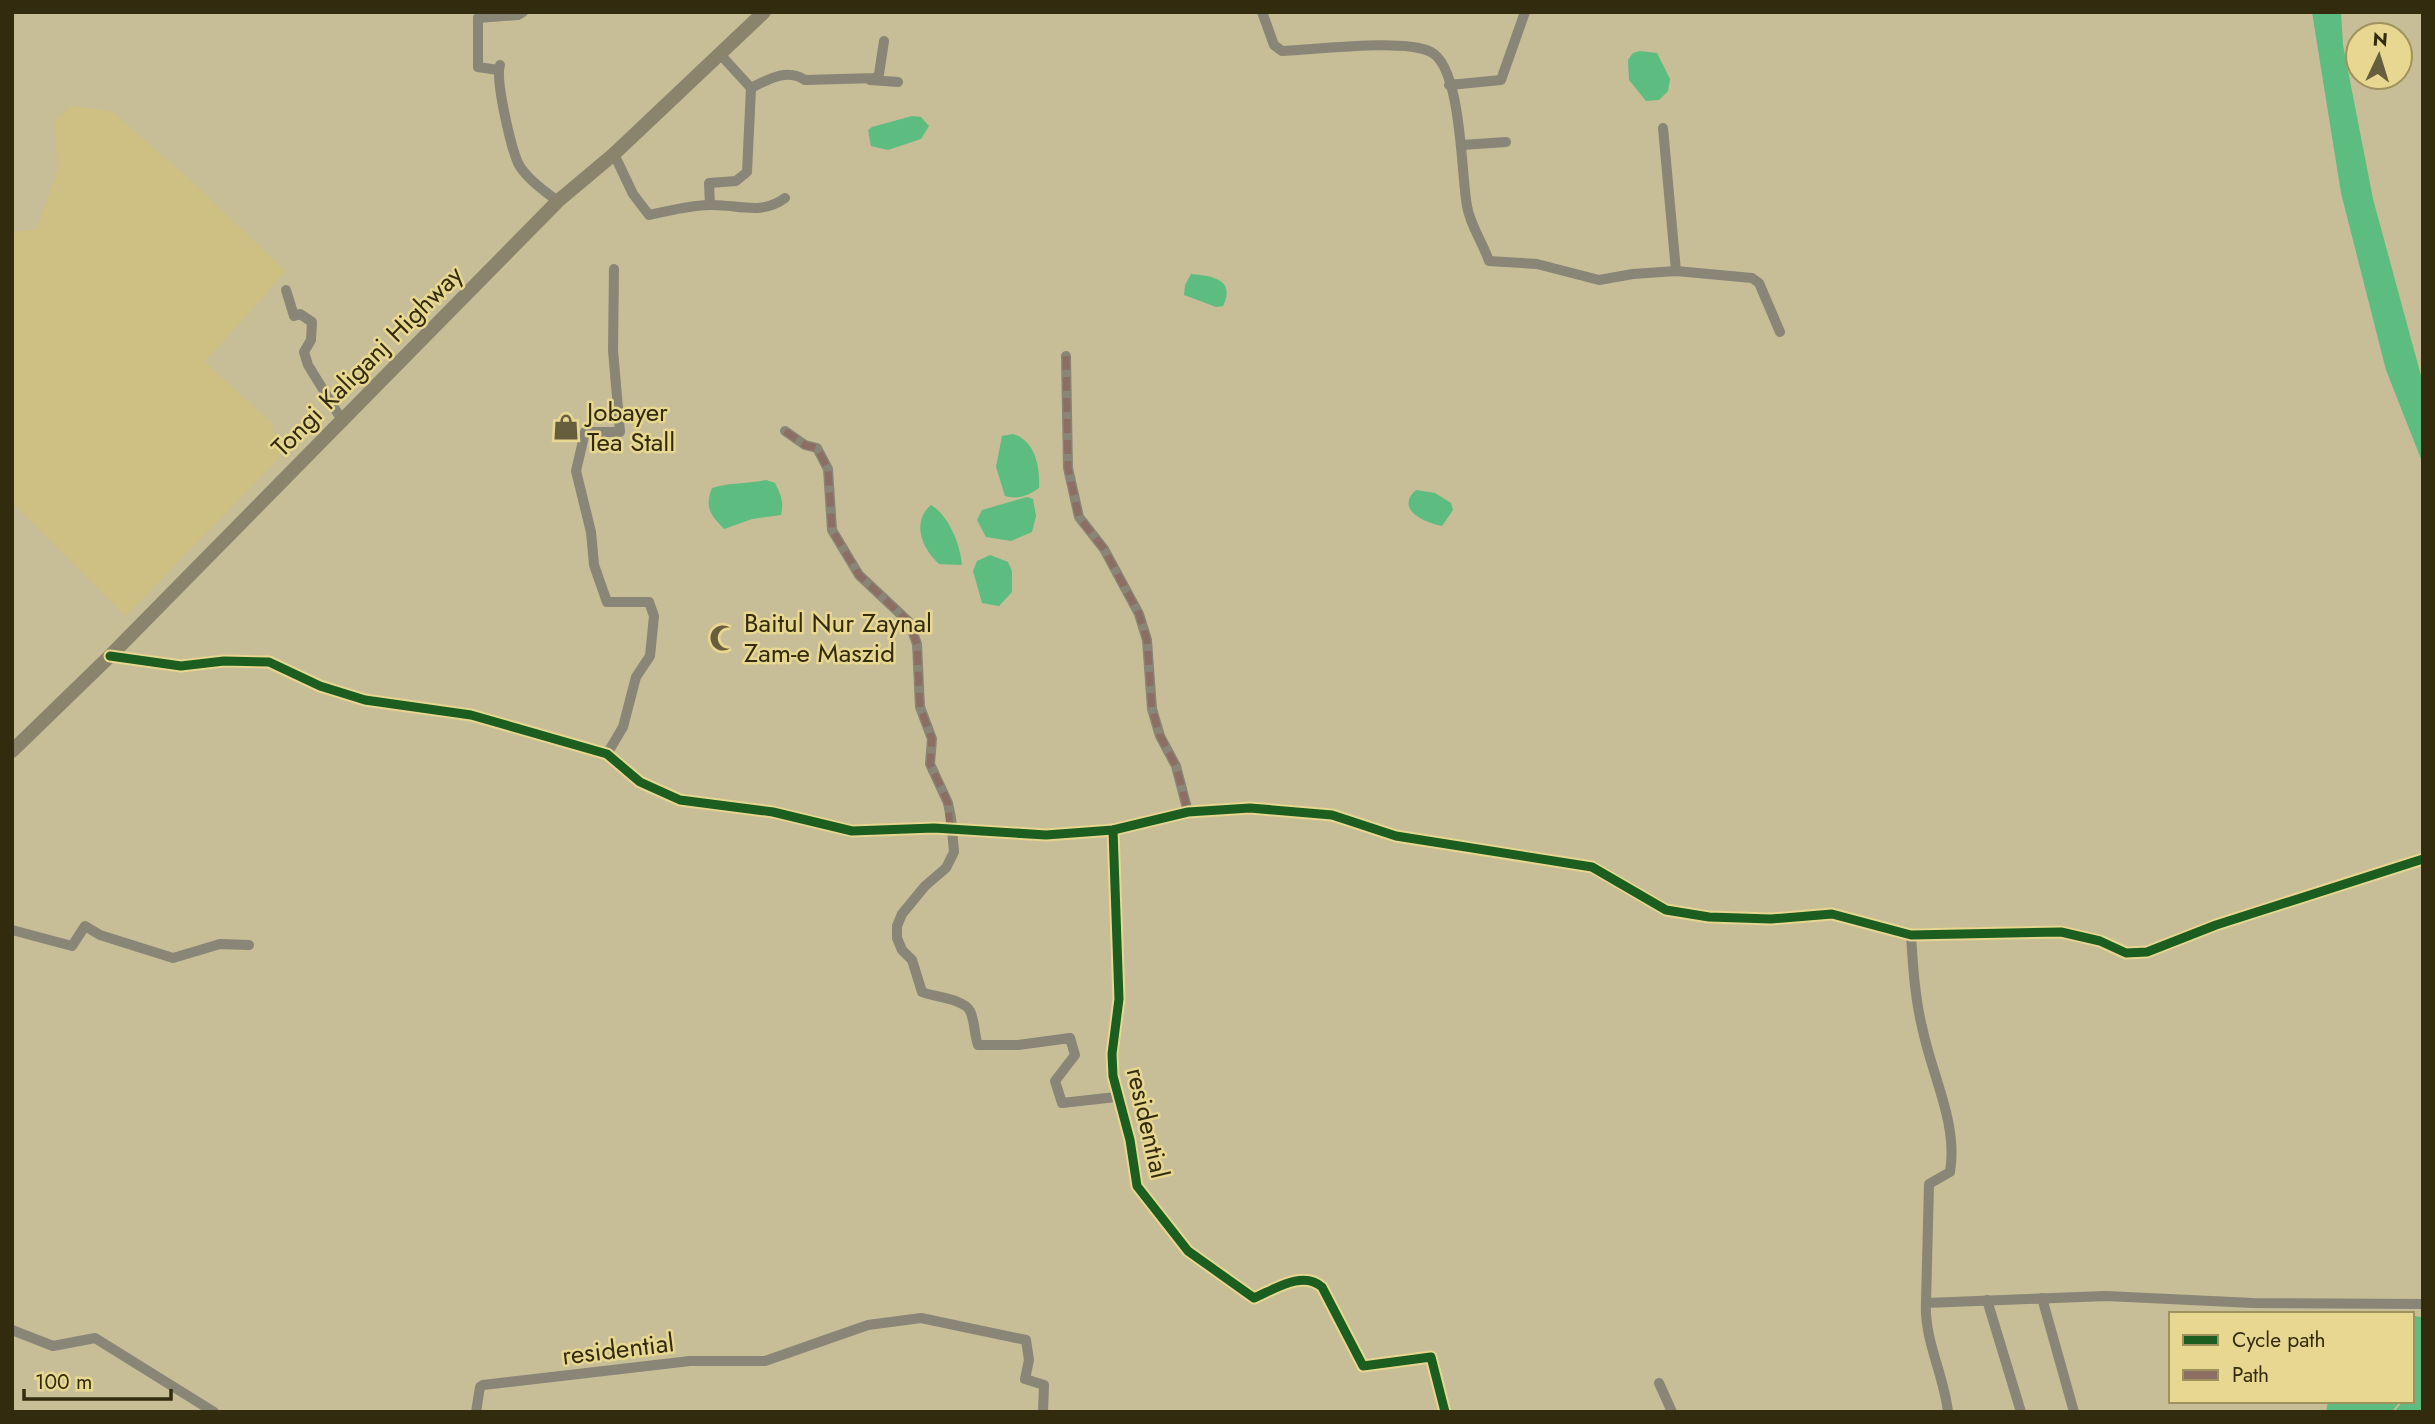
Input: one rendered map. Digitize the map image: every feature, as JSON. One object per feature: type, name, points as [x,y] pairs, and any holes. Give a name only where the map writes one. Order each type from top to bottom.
[{"type":"main road","name":"Tongi Kaliganj Highway","points":[[12,751],[110,656],[558,201],[614,154],[764,12]]},
{"type":"street","points":[[523,12],[478,18],[478,67],[499,68],[519,164],[558,201]]},
{"type":"street","points":[[1262,12],[1274,45],[1282,51],[1403,46],[1431,52],[1440,59],[1449,85],[1462,145],[1467,206],[1489,261],[1537,264],[1599,280],[1676,271],[1757,279],[1780,332]]},
{"type":"street","points":[[1449,85],[1501,80],[1525,12]]},
{"type":"street","points":[[870,80],[879,74],[884,41]]},
{"type":"street","points":[[710,205],[709,183],[736,181],[747,172],[751,88],[719,53]]},
{"type":"street","points":[[751,88],[783,74],[797,75],[805,80],[898,82]]},
{"type":"street","points":[[1663,128],[1676,271]]},
{"type":"street","points":[[1462,145],[1506,142]]},
{"type":"street","points":[[614,154],[633,194],[649,215],[710,205],[743,209],[772,207],[785,198]]},
{"type":"street","points":[[607,754],[623,727],[636,677],[650,656],[654,616],[649,602],[607,603],[594,565],[591,532],[576,471],[585,432],[620,432],[613,350],[614,269]]},
{"type":"street","points":[[286,290],[294,316],[300,314],[312,322],[311,340],[304,352],[308,365],[342,422]]},
{"type":"street","points":[[1066,356],[1068,468],[1079,517],[1104,549],[1139,614],[1147,640],[1152,709],[1160,737],[1176,766],[1188,812]]},
{"type":"street","points":[[785,431],[805,445],[817,449],[828,469],[832,530],[859,575],[909,622],[917,645],[920,707],[932,739],[930,764],[948,803],[954,852],[946,868],[902,914],[897,926],[897,939],[902,950],[912,960],[922,992],[963,1004],[970,1011],[972,1032],[978,1045],[1018,1045],[1070,1038],[1075,1055],[1055,1082],[1062,1103],[1116,1097]]},
{"type":"street","points":[[110,656],[181,666],[269,662],[320,686],[365,700],[471,715],[607,754],[640,782],[680,800],[772,812],[852,831],[950,830],[1046,835],[1113,830],[1188,812],[1250,808],[1332,815],[1395,836],[1592,867],[1666,910],[1709,917],[1746,918],[1832,914],[1910,935],[2062,932],[2100,941],[2126,953],[2147,952],[2216,925],[2423,859]]},
{"type":"street","name":"residential","points":[[1113,830],[1119,999],[1112,1054],[1116,1097],[1130,1140],[1137,1185],[1188,1251],[1254,1297],[1303,1279],[1314,1280],[1322,1287],[1363,1366],[1431,1357],[1445,1412]]},
{"type":"street","points":[[12,930],[72,946],[85,926],[100,936],[173,958],[220,944],[249,945]]},
{"type":"street","points":[[1910,935],[1922,1028],[1949,1121],[1954,1150],[1950,1172],[1929,1184],[1926,1303],[1926,1326],[1948,1412]]},
{"type":"street","points":[[1926,1303],[2106,1296],[2253,1303],[2423,1304]]},
{"type":"street","points":[[2042,1298],[2074,1412]]},
{"type":"street","points":[[1987,1300],[2021,1412]]},
{"type":"street","name":"residential","points":[[476,1412],[480,1387],[483,1385],[690,1362],[765,1361],[868,1325],[921,1318],[1026,1340],[1028,1360],[1025,1379],[1044,1385],[1043,1412]]},
{"type":"street","points":[[12,1331],[53,1346],[95,1338],[214,1412]]},
{"type":"street","points":[[1660,1382],[1672,1412]]},
{"type":"shaded area","points":[[2312,12],[2341,12],[2344,91],[2352,91],[2373,199],[2423,383],[2423,464],[2386,370],[2341,193]]},
{"type":"shaded area","points":[[1633,53],[1657,53],[1670,79],[1668,91],[1659,100],[1646,101],[1629,80],[1628,60]]},
{"type":"shaded area","points":[[71,106],[111,111],[184,174],[286,271],[205,362],[272,423],[280,457],[126,616],[12,503],[12,232],[37,229],[57,172],[56,120]]},
{"type":"shaded area","points":[[912,116],[921,117],[929,126],[921,139],[888,150],[871,146],[868,130],[872,127]]},
{"type":"shaded area","points":[[1191,274],[1214,278],[1224,285],[1226,297],[1223,306],[1216,307],[1184,295],[1185,285]]},
{"type":"shaded area","points":[[1013,434],[1026,442],[1035,455],[1039,480],[1039,488],[1019,497],[1005,496],[996,467],[1002,436]]},
{"type":"shaded area","points":[[766,480],[775,483],[779,491],[781,515],[752,519],[724,529],[710,511],[712,488]]},
{"type":"shaded area","points":[[1416,490],[1435,493],[1451,503],[1453,510],[1442,526],[1421,519],[1410,509],[1410,497]]},
{"type":"shaded area","points":[[1027,497],[1033,499],[1036,516],[1032,532],[1011,541],[986,537],[977,520],[982,510]]},
{"type":"shaded area","points":[[931,505],[953,531],[962,565],[939,564],[928,551],[920,527],[921,519]]},
{"type":"shaded area","points":[[990,555],[1008,562],[1012,571],[1012,592],[999,606],[982,603],[973,571],[977,561]]},
{"type":"shaded area","points":[[2414,1316],[2423,1318],[2423,1412],[2394,1412],[2401,1403],[2414,1403]]},
{"type":"shaded area","points":[[2328,1403],[2399,1403],[2392,1412],[2326,1412]]},
{"type":"marked path","points":[[1066,356],[1068,468],[1079,517],[1104,549],[1139,614],[1147,640],[1152,709],[1160,736],[1176,766],[1188,812]]},
{"type":"marked path","points":[[785,431],[805,445],[817,448],[828,469],[832,530],[859,575],[909,622],[917,644],[920,707],[932,739],[930,764],[948,803],[950,830]]},
{"type":"cycle path","points":[[110,656],[181,666],[224,661],[269,662],[320,686],[365,700],[471,715],[607,754],[640,782],[680,800],[773,812],[852,831],[934,828],[1046,835],[1113,830],[1188,812],[1250,808],[1332,815],[1396,836],[1592,867],[1666,910],[1709,917],[1771,919],[1832,914],[1911,935],[2061,932],[2100,941],[2126,953],[2147,952],[2216,925],[2423,859]]},
{"type":"cycle path","points":[[1113,830],[1119,999],[1112,1054],[1113,1076],[1130,1140],[1137,1186],[1188,1251],[1254,1298],[1298,1281],[1306,1280],[1322,1287],[1363,1366],[1431,1357],[1445,1412]]},
{"type":"place","name":"Jobayer Tea Stall","points":[[566,427]]},
{"type":"place","name":"Baitul Nur Zaynal Zam-e Maszid","points":[[723,638]]}]
